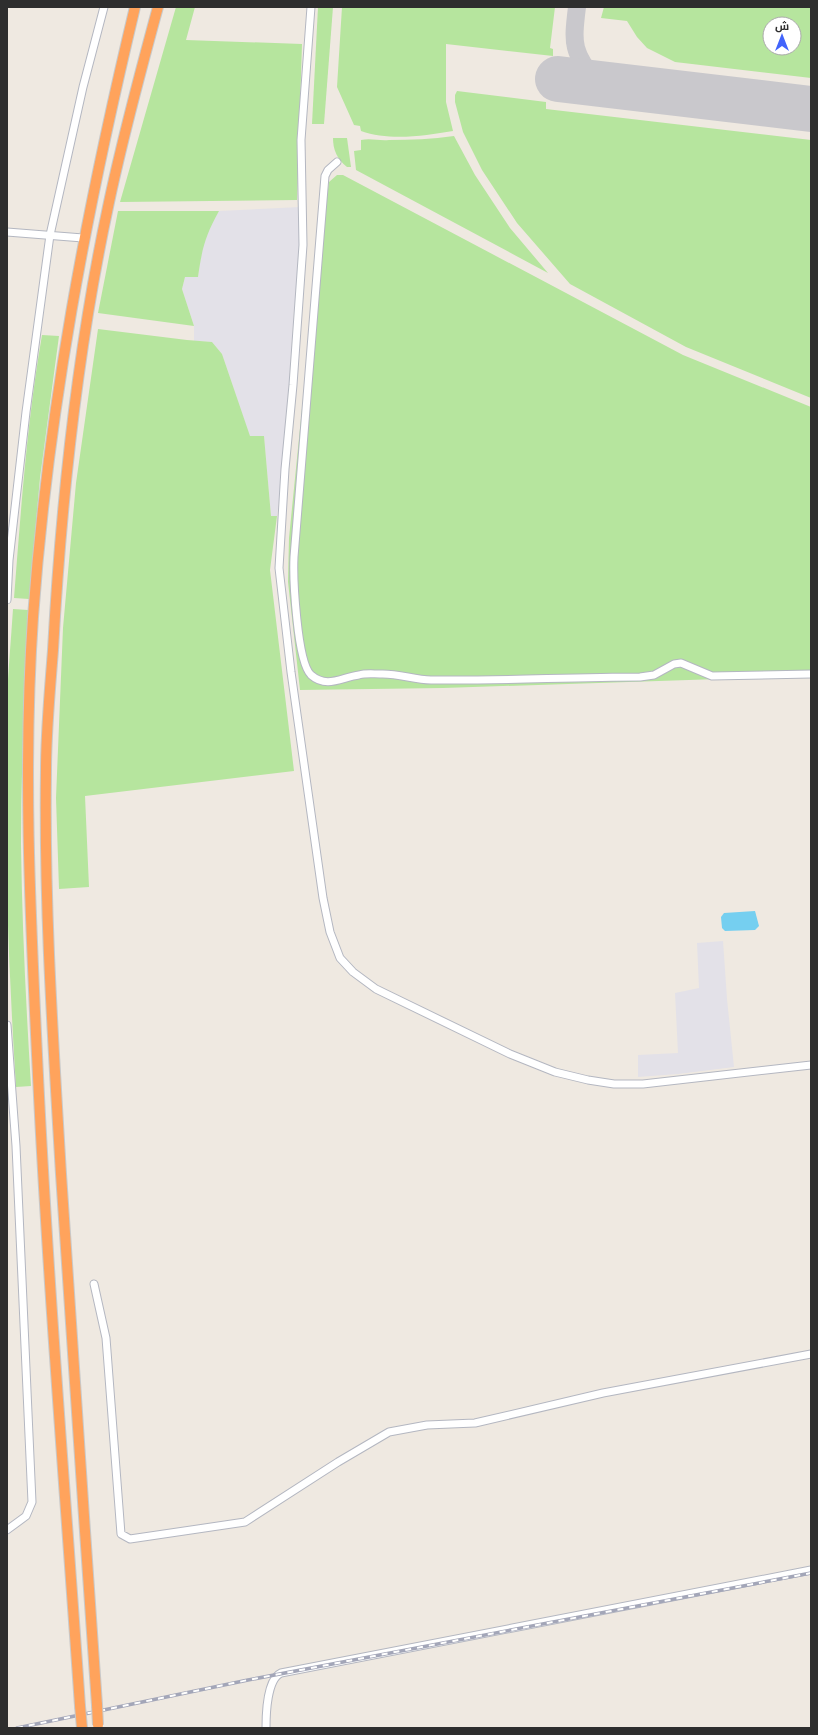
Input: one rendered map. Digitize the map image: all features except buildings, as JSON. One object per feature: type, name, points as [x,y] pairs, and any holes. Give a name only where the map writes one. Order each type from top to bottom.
[{"type":"highway","points":[[82,1728],[43,1185],[29,888],[27,768],[33,618],[43,506],[67,334],[83,238],[135,7]]},
{"type":"highway","points":[[98,1726],[52,1025],[46,882],[46,766],[63,508],[85,335],[107,208],[140,70],[158,7]]},
{"type":"street","points":[[7,600],[26,412],[50,234],[83,87],[104,7]]},
{"type":"street","points":[[311,7],[302,140],[303,245],[293,385],[284,469],[279,568],[290,665],[324,898],[330,932],[340,958],[352,972],[376,988],[526,1062],[555,1072],[588,1080],[614,1084],[643,1084],[811,1065]]},
{"type":"street","points":[[338,162],[328,170],[325,176],[294,557],[294,585],[302,654],[305,667],[309,672],[318,680],[325,682],[333,682],[360,674],[386,673],[430,680],[640,677],[654,675],[674,664],[681,663],[712,676],[811,674]]},
{"type":"street","points":[[7,232],[50,234],[83,238]]},
{"type":"street","points":[[7,1025],[16,1146],[32,1502],[26,1516],[7,1530]]},
{"type":"street","points":[[94,1284],[106,1338],[122,1534],[130,1539],[245,1522],[338,1462],[389,1432],[427,1426],[475,1423],[603,1392],[811,1354]]},
{"type":"street","points":[[266,1728],[267,1706],[273,1680],[281,1673],[811,1570]]},
{"type":"shaded area","points":[[300,207],[300,264],[294,309],[283,470],[277,516],[271,516],[264,436],[250,437],[222,354],[212,342],[194,341],[194,326],[182,289],[185,277],[198,277],[202,247],[207,232],[219,211]]},
{"type":"shaded area","points":[[723,941],[734,1067],[638,1077],[638,1055],[678,1053],[675,993],[699,988],[697,943]]},
{"type":"green space","points":[[176,7],[195,7],[186,40],[302,44],[297,200],[120,202]]},
{"type":"green space","points":[[318,7],[333,7],[324,124],[312,124]]},
{"type":"green space","points":[[342,7],[555,7],[550,48],[553,49],[553,56],[446,44],[446,102],[453,131],[407,137],[372,134],[361,131],[360,126],[354,125],[337,87]]},
{"type":"green space","points":[[604,7],[811,7],[811,78],[675,62],[647,48],[637,37],[627,21],[601,18]]},
{"type":"green space","points":[[457,91],[546,102],[546,109],[811,140],[811,398],[686,347],[570,284],[517,223],[482,170],[463,132],[455,102],[455,95]]},
{"type":"green space","points":[[454,136],[475,175],[510,228],[548,273],[356,170],[354,151],[361,150],[361,140],[413,140]]},
{"type":"green space","points":[[333,138],[347,138],[351,167],[347,167],[338,157]]},
{"type":"green space","points":[[337,175],[343,175],[683,355],[811,407],[811,676],[443,688],[300,690],[288,582],[289,538],[312,309],[329,182]]},
{"type":"green space","points":[[118,211],[219,211],[210,228],[205,243],[198,277],[185,277],[182,289],[194,326],[98,313]]},
{"type":"green space","points":[[98,329],[212,342],[222,354],[250,436],[264,436],[271,516],[277,516],[270,570],[294,771],[85,796],[89,887],[59,889],[56,798],[63,628],[76,483]]},
{"type":"green space","points":[[42,335],[59,336],[40,478],[29,599],[14,598],[28,433]]},
{"type":"green space","points":[[13,609],[28,610],[22,756],[21,844],[24,965],[31,1086],[16,1087],[6,847],[7,702]]},
{"type":"water","points":[[755,911],[759,926],[755,930],[725,931],[722,928],[721,917],[724,913]]},
{"type":"taxiway","points":[[577,7],[575,31],[576,48],[583,63],[596,83]]},
{"type":"runway","points":[[558,79],[811,109]]},
{"type":"railway","points":[[17,1728],[248,1680],[811,1573]]}]
